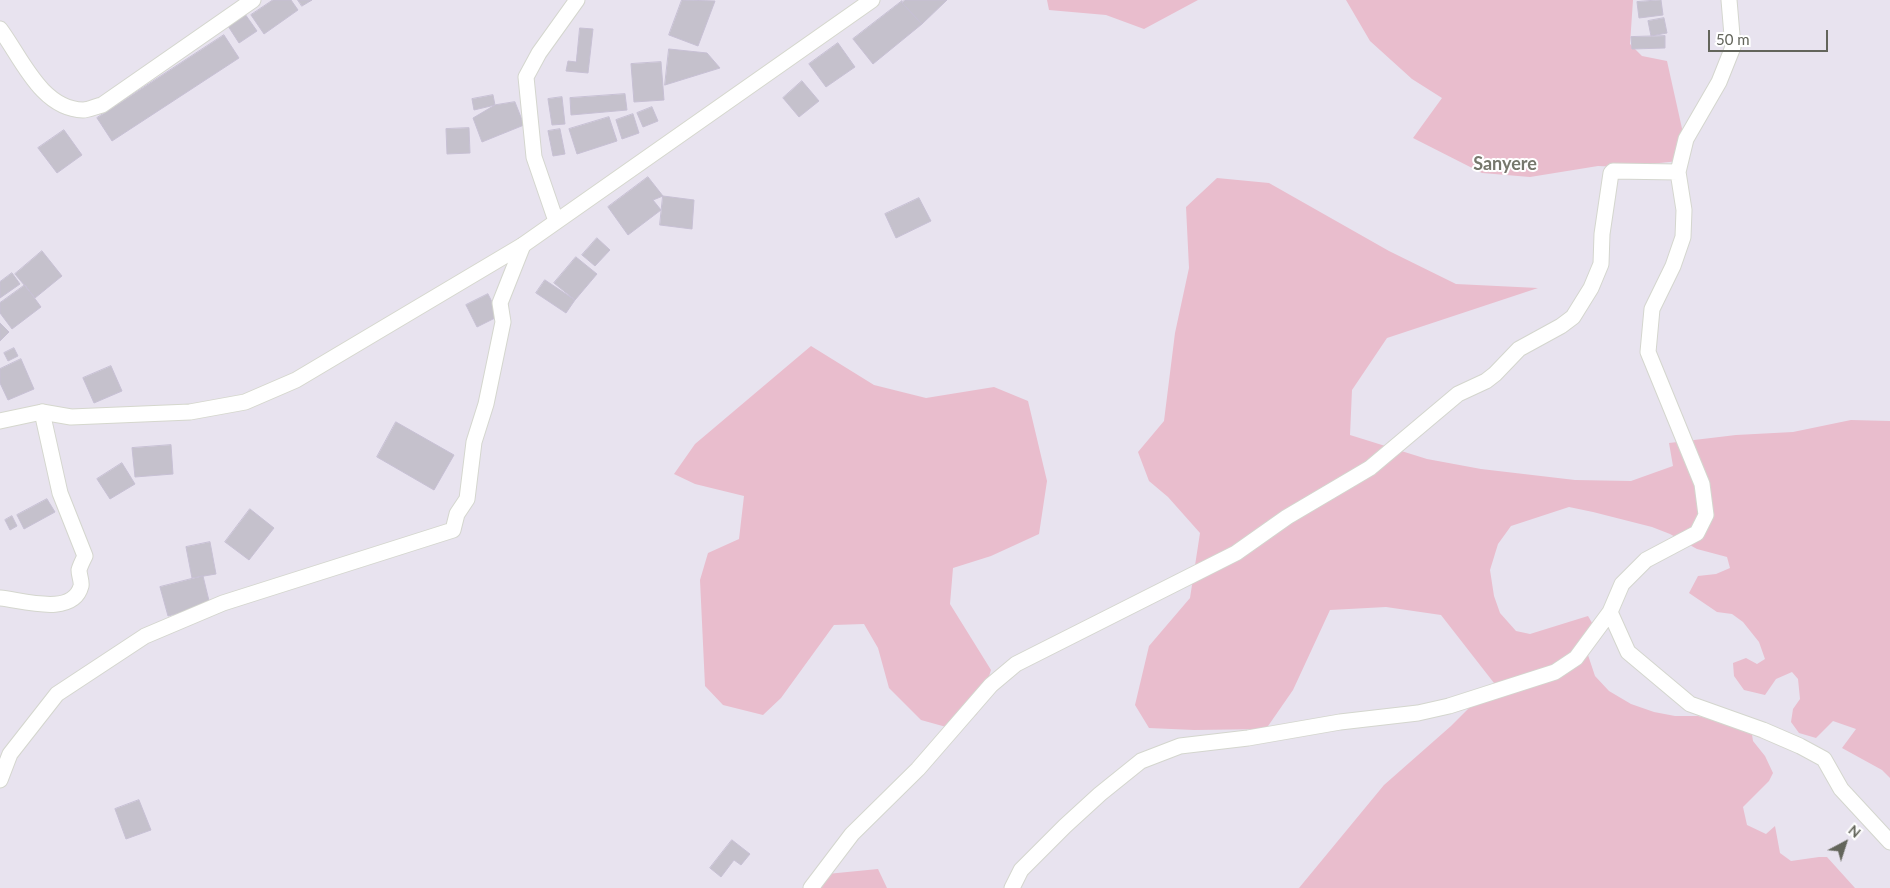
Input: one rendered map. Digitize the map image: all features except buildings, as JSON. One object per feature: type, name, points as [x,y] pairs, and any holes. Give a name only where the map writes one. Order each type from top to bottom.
[{"type":"street","points":[[0,28],[11,43],[25,70],[46,93],[65,106],[84,110],[102,104],[253,0]]},
{"type":"street","points":[[556,221],[534,157],[526,76],[539,53],[577,0]]},
{"type":"street","points":[[0,421],[42,412],[71,417],[180,412],[245,402],[296,380],[523,245],[872,0]]},
{"type":"street","points":[[1012,888],[1021,870],[1059,832],[1100,794],[1141,761],[1180,746],[1248,738],[1340,722],[1418,714],[1458,704],[1555,672],[1576,658],[1610,612],[1622,584],[1646,560],[1697,533],[1706,515],[1702,484],[1648,352],[1652,309],[1673,266],[1682,237],[1684,210],[1678,172],[1686,139],[1719,82],[1733,47],[1729,0]]},
{"type":"street","points":[[812,888],[852,834],[918,770],[991,685],[1016,664],[1236,553],[1287,517],[1370,468],[1458,394],[1486,381],[1503,367],[1519,349],[1567,322],[1590,288],[1601,264],[1602,234],[1611,173],[1613,171],[1678,172]]},
{"type":"street","points":[[0,780],[10,754],[56,694],[145,636],[223,603],[453,530],[457,514],[468,499],[474,442],[486,404],[503,322],[500,303],[523,245]]},
{"type":"street","points":[[0,598],[40,604],[64,604],[76,597],[81,585],[79,570],[85,556],[60,492],[42,412]]},
{"type":"street","points":[[1610,612],[1628,652],[1690,704],[1763,730],[1824,759],[1841,789],[1890,842]]},
{"type":"shaded area","points":[[1047,0],[1198,0],[1144,29],[1106,15],[1049,10]]},
{"type":"shaded area","points":[[1346,0],[1633,0],[1630,44],[1642,56],[1667,61],[1689,160],[1620,167],[1598,166],[1530,177],[1482,173],[1413,138],[1442,98],[1412,79],[1370,41]]},
{"type":"shaded area","points":[[1217,178],[1269,183],[1389,251],[1456,284],[1538,288],[1387,338],[1352,390],[1350,435],[1427,459],[1481,469],[1575,480],[1631,481],[1673,466],[1669,443],[1736,435],[1793,432],[1851,420],[1890,421],[1890,778],[1882,770],[1842,748],[1856,729],[1833,721],[1816,738],[1799,733],[1791,722],[1793,709],[1800,699],[1798,679],[1792,672],[1776,679],[1765,695],[1744,690],[1734,676],[1733,663],[1746,658],[1757,664],[1765,659],[1759,642],[1743,622],[1732,614],[1717,612],[1689,593],[1698,576],[1716,574],[1730,568],[1727,557],[1697,549],[1670,534],[1652,527],[1569,507],[1511,526],[1498,544],[1490,570],[1494,596],[1500,613],[1516,631],[1530,634],[1588,616],[1601,638],[1587,652],[1595,676],[1609,691],[1631,704],[1654,712],[1675,716],[1698,716],[1751,728],[1753,741],[1765,756],[1773,773],[1769,781],[1743,807],[1747,825],[1766,834],[1775,826],[1780,853],[1791,861],[1827,857],[1855,888],[1299,888],[1384,785],[1451,726],[1494,683],[1441,615],[1386,607],[1330,610],[1293,690],[1266,729],[1194,730],[1149,728],[1135,705],[1149,646],[1190,598],[1200,533],[1168,497],[1149,481],[1138,452],[1164,421],[1175,333],[1189,268],[1186,207]]},
{"type":"shaded area","points":[[811,346],[874,385],[926,398],[994,387],[1028,401],[1047,481],[1039,534],[991,556],[953,568],[950,604],[991,670],[977,714],[957,730],[921,720],[889,688],[878,648],[864,624],[834,625],[781,698],[763,715],[723,705],[705,686],[700,580],[708,553],[739,539],[744,496],[695,484],[674,474],[695,444]]},
{"type":"shaded area","points":[[878,869],[887,888],[816,888],[827,874]]},
{"type":"district","name":"Sanyere","points":[[1505,164]]}]
